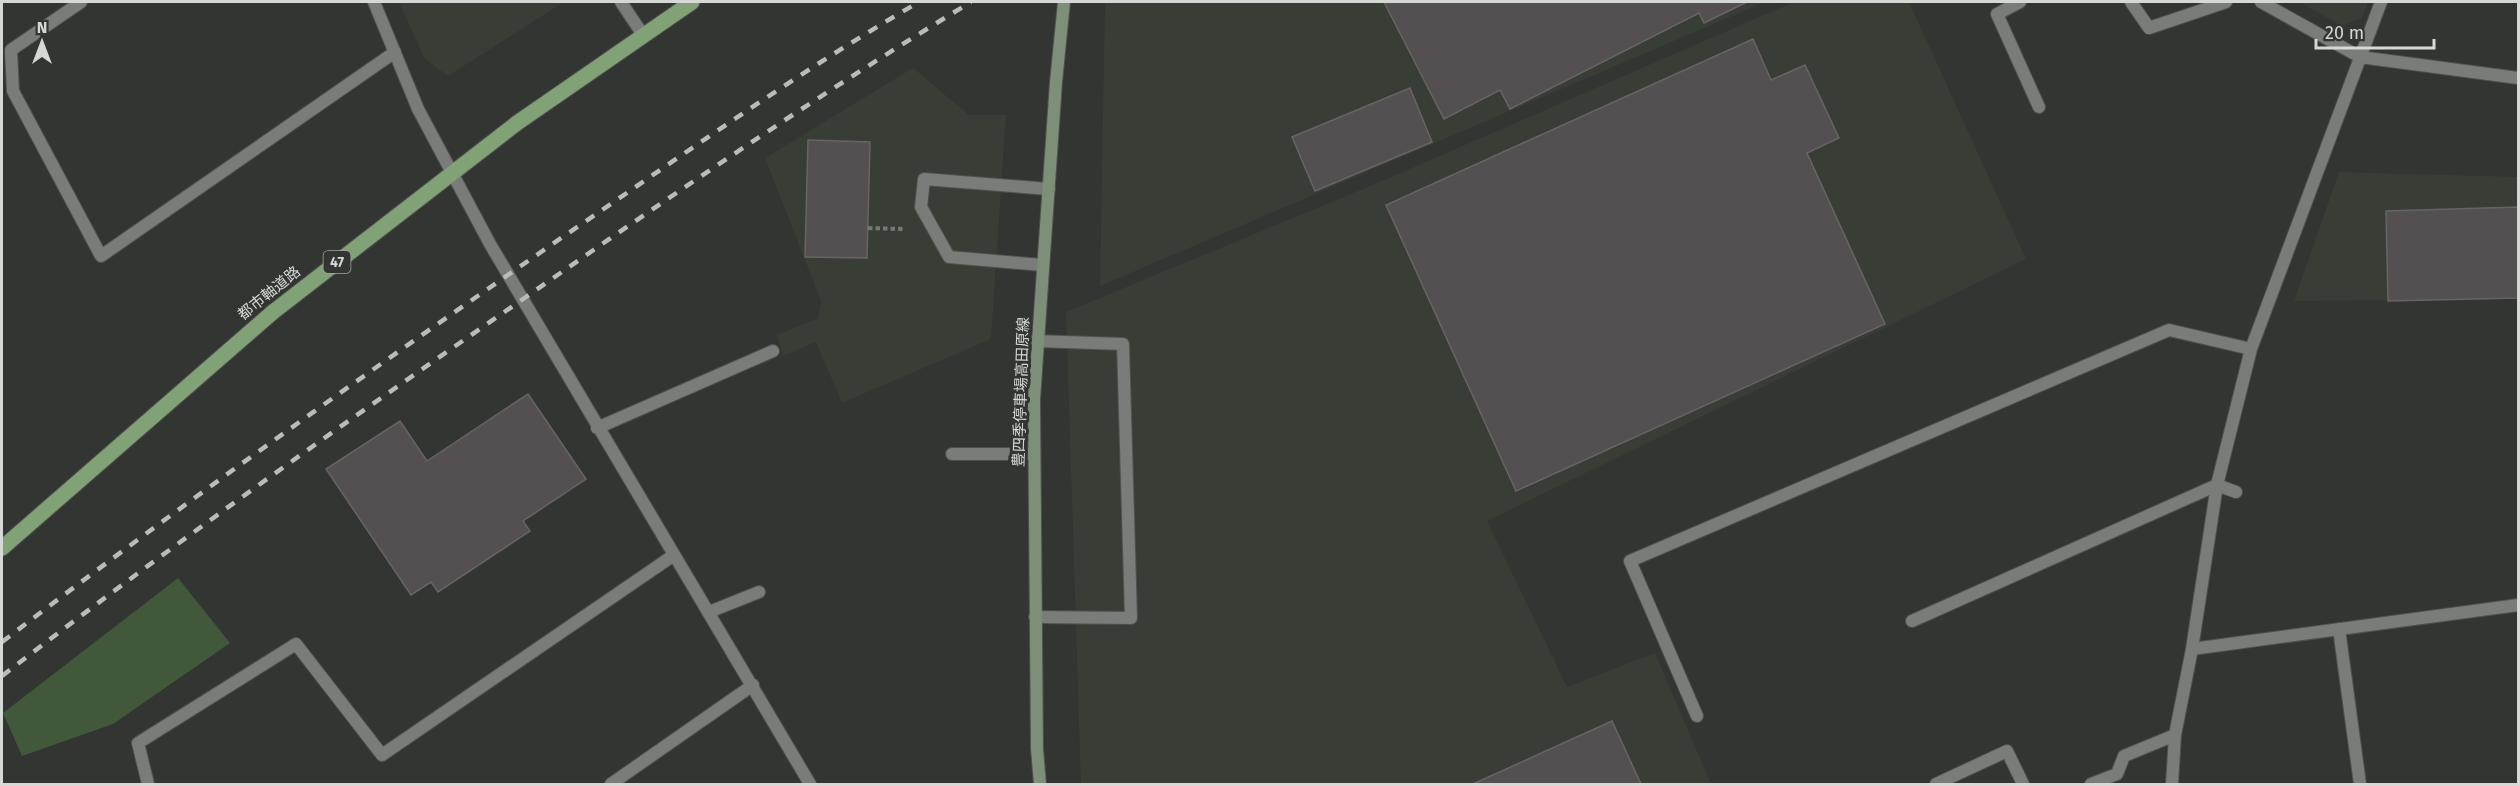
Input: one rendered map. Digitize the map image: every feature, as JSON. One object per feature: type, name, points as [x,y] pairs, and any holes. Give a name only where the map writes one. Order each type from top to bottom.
[{"type":"main road","name":"都市軸道路","points":[[2,548],[273,312],[533,111],[692,2]]},
{"type":"main road","name":"豊四季停車場高田原線","points":[[1040,784],[1037,749],[1033,454],[1036,341],[1064,2]]},
{"type":"street","points":[[81,2],[11,50],[7,71],[13,91],[101,256],[395,52]]},
{"type":"street","points":[[374,2],[418,109],[490,244],[810,784]]},
{"type":"street","points":[[621,2],[643,35]]},
{"type":"street","points":[[2020,2],[1996,14],[2039,107]]},
{"type":"street","points":[[2131,2],[2150,28],[2226,2]]},
{"type":"street","points":[[2261,2],[2360,57],[2518,78]]},
{"type":"street","points":[[2172,784],[2175,735],[2192,649],[2217,485],[2251,349],[2381,2]]},
{"type":"street","points":[[1042,264],[949,257],[921,207],[924,179],[1049,189]]},
{"type":"street","points":[[1697,717],[1630,561],[2169,330],[2251,349]]},
{"type":"street","points":[[1035,617],[1131,618],[1123,344],[1036,341]]},
{"type":"street","points":[[597,428],[773,351]]},
{"type":"street","points":[[952,454],[1033,454]]},
{"type":"street","points":[[1912,621],[2217,485],[2236,492]]},
{"type":"street","points":[[148,784],[138,743],[296,644],[382,755],[674,555]]},
{"type":"street","points":[[709,612],[759,592]]},
{"type":"street","points":[[2192,649],[2518,604]]},
{"type":"street","points":[[2339,629],[2360,784]]},
{"type":"street","points":[[611,784],[753,685]]},
{"type":"street","points":[[2091,784],[2117,774],[2124,756],[2175,735]]},
{"type":"street","points":[[1936,784],[2007,751],[2024,784]]},
{"type":"shaded area","points":[[399,2],[564,2],[448,76],[424,58]]},
{"type":"shaded area","points":[[1105,2],[1765,2],[1100,286]]},
{"type":"shaded area","points":[[1794,2],[1909,2],[2026,259],[1487,521],[1567,687],[1655,653],[1711,784],[1081,784],[1066,312],[1375,184]]},
{"type":"shaded area","points":[[2299,2],[2368,2],[2362,18],[2342,26]]},
{"type":"shaded area","points":[[913,68],[969,115],[1006,115],[991,339],[842,403],[816,342],[783,356],[777,335],[818,318],[821,301],[765,158]]},
{"type":"shaded area","points":[[2339,172],[2518,177],[2518,299],[2294,301]]},
{"type":"green space","points":[[178,578],[230,643],[113,724],[22,756],[3,713]]},
{"type":"building","points":[[1384,2],[1747,2],[1704,23],[1699,13],[1510,109],[1500,90],[1444,119]]},
{"type":"building","points":[[1753,39],[1771,80],[1805,65],[1839,138],[1807,153],[1885,324],[1516,491],[1386,205]]},
{"type":"building","points":[[1410,88],[1432,142],[1315,191],[1292,137]]},
{"type":"building","points":[[808,140],[870,142],[867,258],[805,257]]},
{"type":"building","points":[[2518,207],[2518,298],[2388,301],[2386,211]]},
{"type":"building","points":[[528,394],[586,479],[523,521],[530,531],[438,592],[431,582],[411,595],[326,469],[400,421],[427,461]]},
{"type":"building","points":[[1612,721],[1641,784],[1473,784]]},
{"type":"railway","points":[[2,642],[211,486],[495,284],[785,85],[919,2]]},
{"type":"railway","points":[[2,676],[196,531],[459,343],[746,146],[971,2]]}]
